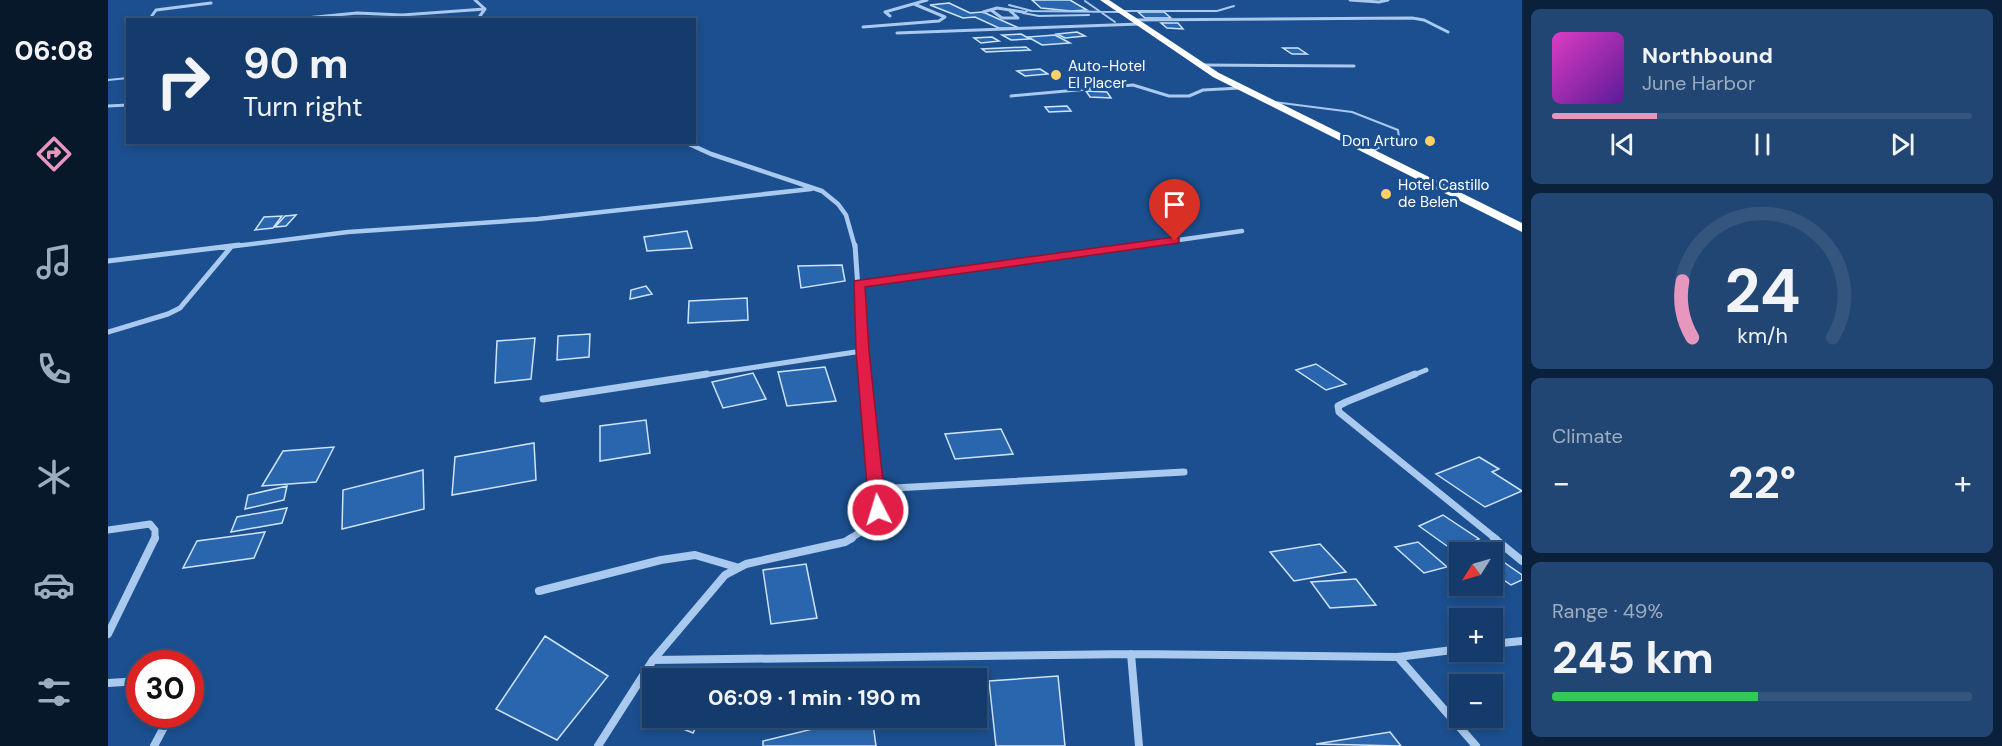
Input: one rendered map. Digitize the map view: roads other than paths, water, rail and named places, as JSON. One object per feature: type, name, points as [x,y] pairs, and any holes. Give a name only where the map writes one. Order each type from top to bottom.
[{"type":"highway","points":[[1104,0],[1125,17],[1240,88],[1522,228]]},
{"type":"street","points":[[475,0],[485,9]]},
{"type":"street","points":[[891,16],[885,12],[927,0]]},
{"type":"street","points":[[1350,0],[1379,2],[1388,0]]},
{"type":"street","points":[[150,18],[152,11],[156,10],[211,3]]},
{"type":"street","points":[[863,27],[939,21],[945,17],[914,4]]},
{"type":"street","points":[[997,8],[991,10],[1002,18],[1018,18],[1009,10]]},
{"type":"street","points":[[983,12],[997,8],[1026,12]]},
{"type":"street","points":[[479,18],[485,9]]},
{"type":"street","points":[[306,18],[357,13],[402,15],[485,9]]},
{"type":"street","points":[[897,33],[1125,17],[1412,18],[1424,20],[1448,32]]},
{"type":"street","points":[[1200,65],[1354,66]]},
{"type":"street","points":[[1011,96],[1133,86],[1169,96],[1189,96],[1203,90],[1240,88]]},
{"type":"street","points":[[108,106],[126,105]]},
{"type":"street","points":[[598,746],[653,660],[725,575],[736,567],[845,542],[866,529],[878,510],[862,351],[858,260],[851,226],[843,209],[826,192],[711,154],[688,144]]},
{"type":"street","points":[[108,261],[348,232],[538,219],[816,188]]},
{"type":"street","points":[[859,284],[1242,231]]},
{"type":"street","points":[[108,332],[168,315],[180,308],[231,247]]},
{"type":"street","points":[[543,399],[862,351]]},
{"type":"street","points":[[1426,370],[1346,402],[1338,406],[1339,412],[1522,561]]},
{"type":"street","points":[[876,489],[1184,472]]},
{"type":"street","points":[[108,530],[150,524],[155,530],[155,540],[108,634]]},
{"type":"street","points":[[539,591],[661,560],[695,555],[736,567]]},
{"type":"street","points":[[1503,643],[1522,640]]},
{"type":"street","points":[[653,660],[1131,654],[1398,657],[1449,650]]},
{"type":"street","points":[[1131,654],[1138,746]]},
{"type":"street","points":[[1398,657],[1476,746]]},
{"type":"street","points":[[108,683],[126,682]]},
{"type":"street","points":[[154,746],[164,728]]},
{"type":"lane","points":[[1085,1],[1102,14],[1125,17]]},
{"type":"lane","points":[[1009,5],[1026,12],[1043,13],[1038,16]]},
{"type":"lane","points":[[1026,12],[1025,15],[1038,16],[1102,14],[1125,17],[1218,11],[1234,6]]},
{"type":"lane","points":[[1026,12],[1098,12],[1125,17]]},
{"type":"lane","points":[[108,80],[126,78]]},
{"type":"lane","points":[[1268,102],[1338,107],[1370,115],[1398,129],[1399,137],[1368,153]]},
{"type":"place","name":"Auto-Hotel El Placer","points":[[1056,75]]},
{"type":"place","name":"Don Arturo","points":[[1430,141]]},
{"type":"place","name":"Hotel Castillo de Belen","points":[[1386,194]]}]
